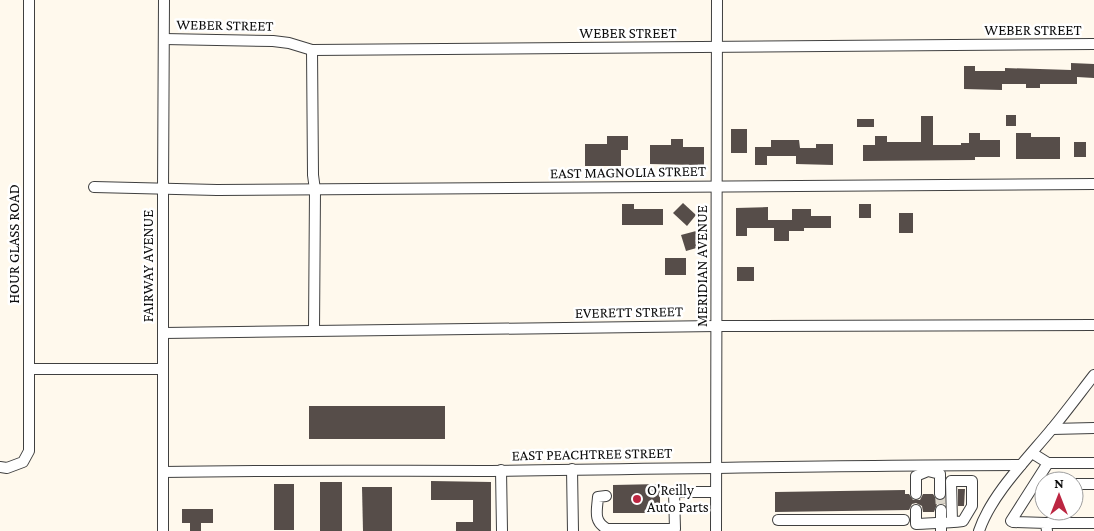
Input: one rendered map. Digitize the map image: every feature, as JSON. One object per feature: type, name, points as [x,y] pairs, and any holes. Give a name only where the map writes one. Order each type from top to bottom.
[{"type":"street","name":"HOUR GLASS ROAD","points":[[0,468],[7,468],[23,462],[29,451],[29,0]]},
{"type":"street","name":"FAIRWAY AVENUE","points":[[163,531],[164,0]]},
{"type":"street","name":"MERIDIAN AVENUE","points":[[716,0],[716,531]]},
{"type":"street","name":"WEBER STREET","points":[[164,39],[273,41],[289,43],[312,50],[1094,44]]},
{"type":"street","points":[[312,50],[313,175],[315,190],[314,330]]},
{"type":"street","name":"EAST MAGNOLIA STREET","points":[[94,187],[315,190],[1094,184]]},
{"type":"street","name":"EVERETT STREET","points":[[164,333],[717,326],[1094,325]]},
{"type":"street","points":[[29,369],[163,370]]},
{"type":"street","points":[[916,510],[916,524],[941,527],[958,522],[979,531],[997,498],[1021,465],[1094,375]]},
{"type":"street","points":[[1052,429],[1094,428]]},
{"type":"street","points":[[1032,452],[1048,462],[1094,463]]},
{"type":"street","points":[[1044,471],[1048,462]]},
{"type":"street","name":"EAST PEACHTREE STREET","points":[[163,472],[716,467],[928,469],[1021,465]]},
{"type":"street","points":[[572,469],[573,531]]},
{"type":"street","points":[[916,494],[916,476],[928,469],[940,474],[940,494]]},
{"type":"street","points":[[501,470],[502,531]]},
{"type":"street","points":[[1034,491],[1011,521],[1046,527],[1094,523]]},
{"type":"street","points":[[606,496],[598,497],[597,519],[600,525],[607,529],[657,530],[674,529],[674,492],[716,492]]},
{"type":"street","points":[[941,510],[941,527]]},
{"type":"street","points":[[778,520],[904,520]]},
{"type":"street","points":[[810,520],[810,531]]},
{"type":"street","points":[[879,520],[879,531]]},
{"type":"building","points":[[1071,63],[1094,64],[1094,78],[1077,77],[1077,84],[1040,84],[1040,88],[1026,88],[1026,84],[1002,84],[1002,90],[964,89],[964,66],[975,66],[975,71],[1005,71],[1005,68],[1071,70]]},
{"type":"building","points":[[1006,115],[1016,115],[1016,126],[1006,126]]},
{"type":"building","points":[[921,116],[933,116],[933,145],[961,145],[961,143],[969,143],[969,133],[980,133],[980,140],[1000,140],[1000,157],[975,157],[975,160],[863,161],[863,145],[875,145],[875,136],[887,136],[887,142],[921,142]]},
{"type":"building","points":[[857,119],[874,119],[874,127],[857,127]]},
{"type":"building","points":[[731,129],[747,129],[747,153],[731,153]]},
{"type":"building","points":[[1016,133],[1031,133],[1031,137],[1060,137],[1060,159],[1016,159]]},
{"type":"building","points":[[607,136],[628,136],[628,150],[621,150],[621,166],[585,166],[585,144],[607,144]]},
{"type":"building","points":[[671,139],[683,139],[683,147],[704,147],[704,170],[695,170],[695,165],[650,164],[650,145],[671,145]]},
{"type":"building","points":[[771,140],[799,140],[800,148],[816,148],[816,144],[833,144],[833,165],[796,164],[796,156],[767,156],[767,165],[755,165],[755,147],[771,147]]},
{"type":"building","points":[[1074,142],[1086,142],[1086,157],[1074,157]]},
{"type":"building","points":[[683,203],[696,215],[687,226],[673,213]]},
{"type":"building","points":[[622,204],[634,204],[634,209],[663,209],[663,225],[622,225]]},
{"type":"building","points":[[859,204],[871,204],[871,218],[859,218]]},
{"type":"building","points":[[768,207],[768,220],[792,220],[792,209],[811,209],[811,216],[831,216],[831,228],[804,228],[804,231],[789,231],[789,241],[774,241],[774,228],[747,228],[747,236],[736,236],[736,208]]},
{"type":"building","points":[[899,213],[913,213],[913,233],[899,233]]},
{"type":"building","points":[[696,231],[700,247],[686,251],[681,235]]},
{"type":"building","points":[[665,258],[686,258],[686,275],[665,275]]},
{"type":"building","points":[[737,267],[754,267],[754,281],[737,281]]},
{"type":"building","points":[[309,406],[445,406],[445,439],[309,439]]},
{"type":"building","points":[[431,481],[491,482],[491,531],[456,531],[456,522],[473,522],[473,500],[431,500]]},
{"type":"building","points":[[320,482],[342,482],[342,531],[320,531]]},
{"type":"building","points":[[274,484],[294,484],[294,530],[274,530]]},
{"type":"building","name":"O'Reilly Auto Parts","points":[[660,484],[660,513],[613,513],[613,485]]},
{"type":"building","points":[[362,487],[392,487],[392,531],[363,531]]},
{"type":"building","points":[[958,489],[965,489],[964,506],[958,506]]},
{"type":"building","points":[[905,490],[905,494],[909,494],[913,500],[920,500],[923,494],[933,494],[937,500],[945,499],[945,504],[937,504],[934,512],[923,512],[922,506],[916,503],[912,504],[909,510],[775,512],[775,492]]},
{"type":"building","points":[[182,509],[213,509],[213,523],[201,523],[201,531],[190,531],[190,523],[182,523]]},
{"type":"tunnel","points":[[940,494],[941,510]]},
{"type":"place","name":"O'Reilly Auto Parts","points":[[637,499]]}]
